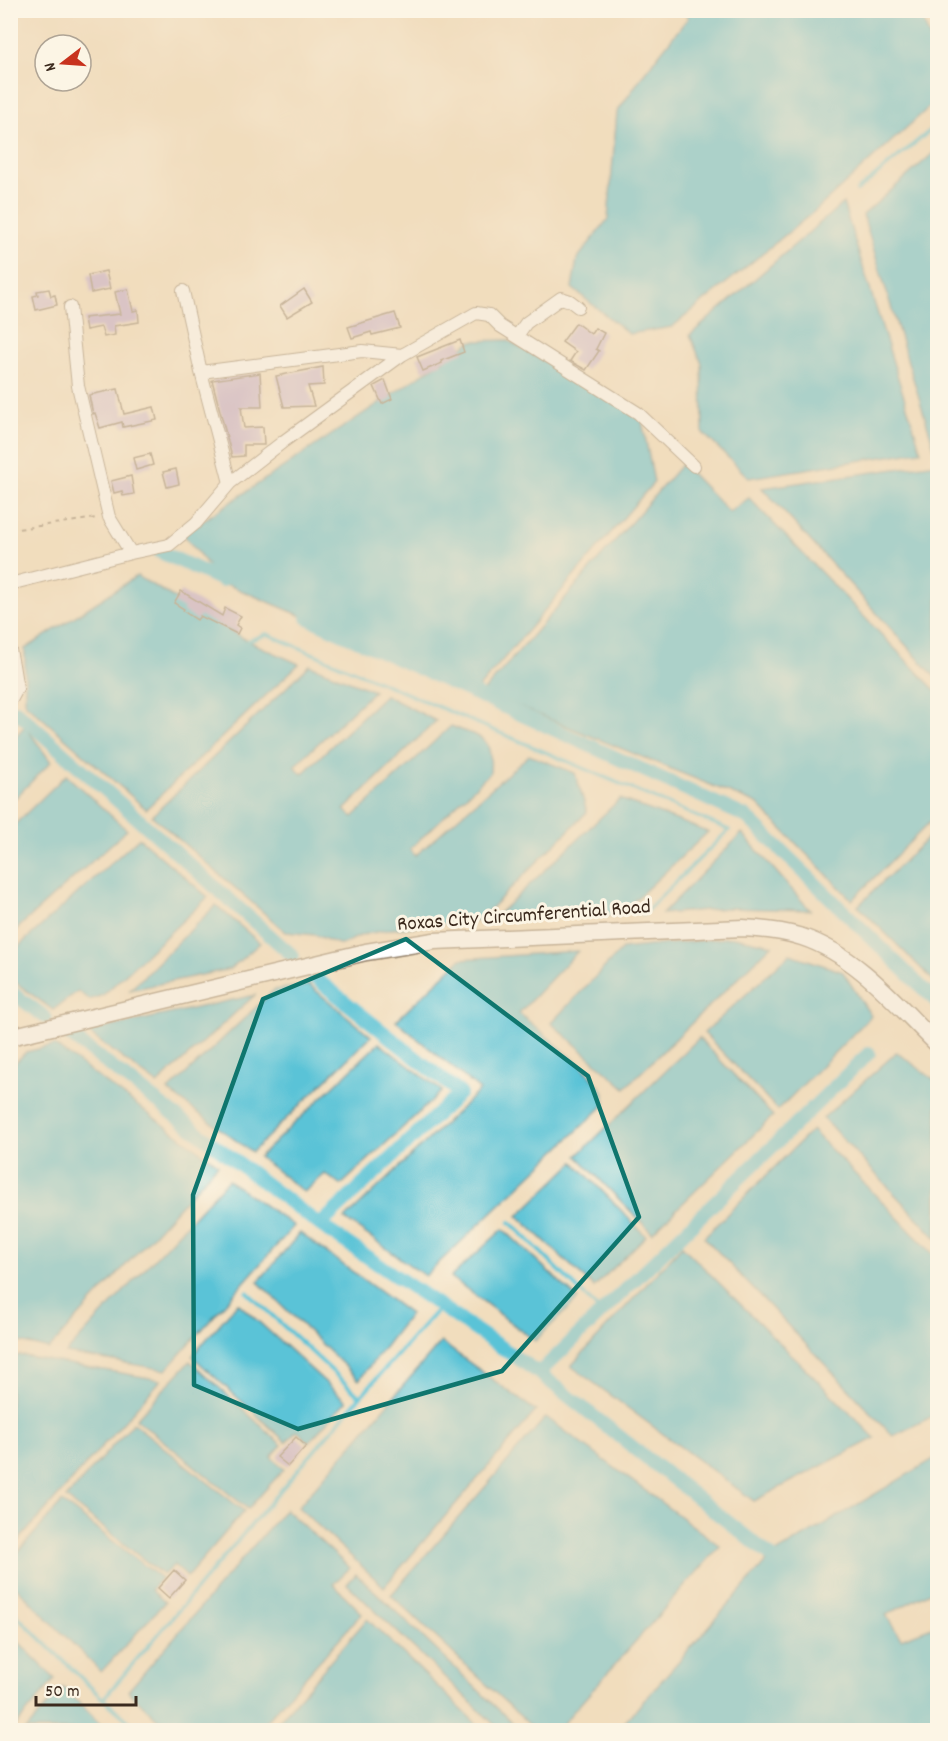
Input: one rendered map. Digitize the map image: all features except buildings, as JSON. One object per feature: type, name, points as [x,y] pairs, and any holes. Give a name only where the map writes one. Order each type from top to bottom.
[{"type":"main road","name":"Roxas City Circumferential Road","points":[[10,1036],[366,952],[425,942],[743,928],[802,937],[837,954],[856,967],[938,1045]]},
{"type":"street","points":[[183,291],[230,483]]},
{"type":"street","points":[[517,336],[526,323],[561,298],[570,300],[578,307]]},
{"type":"street","points":[[70,307],[78,386],[109,517],[131,553]]},
{"type":"street","points":[[10,584],[169,545],[196,523],[230,483],[284,441],[402,355],[476,313],[489,315],[517,336],[638,413],[694,466]]},
{"type":"street","points":[[201,372],[362,351],[402,355]]},
{"type":"street","points":[[10,650],[17,688],[10,702]]},
{"type":"path","points":[[10,530],[109,517]]},
{"type":"highlighted area","points":[[406,939],[588,1076],[639,1217],[502,1371],[298,1429],[194,1385],[193,1195],[263,999]]},
{"type":"water","points":[[684,11],[919,11],[937,56],[937,100],[816,210],[672,327],[629,334],[572,288],[577,259],[608,219],[617,112],[688,18]]},
{"type":"water","points":[[937,150],[938,449],[935,450],[863,215]]},
{"type":"water","points":[[843,203],[921,451],[749,478],[703,433],[702,364],[690,335]]},
{"type":"water","points":[[507,340],[641,416],[654,482],[477,690],[207,576],[208,565],[183,534],[472,341]]},
{"type":"water","points":[[938,463],[937,679],[762,488]]},
{"type":"water","points":[[682,464],[729,512],[749,498],[937,692],[937,815],[852,900],[757,804],[483,692]]},
{"type":"water","points":[[137,576],[248,641],[299,664],[146,809],[25,703],[25,649]]},
{"type":"water","points":[[310,665],[374,691],[294,766],[302,774],[385,695],[436,721],[344,810],[353,817],[451,726],[484,740],[487,745],[490,751],[490,773],[410,849],[415,856],[529,755],[575,773],[587,812],[479,920],[392,929],[362,935],[341,945],[315,935],[286,932],[152,816]]},
{"type":"water","points":[[25,726],[51,762],[11,802],[11,741]]},
{"type":"water","points":[[66,775],[127,830],[11,934],[11,828]]},
{"type":"water","points":[[620,799],[708,832],[619,915],[492,920]]},
{"type":"water","points":[[937,829],[937,984],[858,906]]},
{"type":"water","points":[[742,833],[810,910],[727,908],[662,914]]},
{"type":"water","points":[[139,838],[208,897],[103,995],[89,1000],[78,991],[53,1010],[11,979],[11,953]]},
{"type":"water","points":[[216,905],[260,943],[230,969],[130,990]]},
{"type":"water","points":[[734,937],[772,945],[625,1088],[551,1023],[622,949]]},
{"type":"water","points":[[578,951],[519,1013],[582,1066],[603,1090],[606,1103],[425,1276],[345,1219],[480,1090],[396,1021],[461,959]]},
{"type":"water","points":[[790,954],[843,972],[871,1016],[778,1110],[704,1033]]},
{"type":"water","points":[[309,985],[371,1036],[252,1152],[168,1091],[274,990]]},
{"type":"water","points":[[255,995],[157,1084],[87,1032]]},
{"type":"water","points":[[699,1038],[773,1116],[652,1233],[577,1156]]},
{"type":"water","points":[[379,1043],[442,1091],[341,1185],[325,1174],[304,1192],[259,1157]]},
{"type":"water","points":[[54,1045],[218,1164],[49,1349],[11,1340],[10,1068],[26,1052]]},
{"type":"water","points":[[897,1052],[937,1082],[937,1239],[823,1118]]},
{"type":"water","points":[[812,1130],[937,1258],[937,1414],[893,1436],[704,1237]]},
{"type":"water","points":[[574,1162],[646,1236],[594,1287],[518,1216]]},
{"type":"water","points":[[228,1180],[294,1226],[166,1370],[66,1353]]},
{"type":"water","points":[[503,1229],[578,1299],[535,1341],[451,1277]]},
{"type":"water","points":[[300,1233],[410,1314],[359,1380],[258,1282]]},
{"type":"water","points":[[682,1246],[875,1438],[754,1501],[571,1366]]},
{"type":"water","points":[[238,1303],[346,1401],[309,1442],[297,1431],[286,1442],[192,1356]]},
{"type":"water","points":[[441,1342],[536,1411],[384,1587],[298,1507]]},
{"type":"water","points":[[18,1355],[161,1380],[11,1549],[10,1364]]},
{"type":"water","points":[[190,1361],[282,1445],[271,1457],[284,1469],[248,1509],[136,1419]]},
{"type":"water","points":[[546,1417],[720,1546],[557,1730],[535,1730],[391,1595]]},
{"type":"water","points":[[133,1423],[244,1511],[187,1577],[174,1565],[163,1575],[66,1498]]},
{"type":"water","points":[[937,1457],[937,1588],[886,1615],[901,1639],[937,1625],[937,1730],[618,1730],[771,1556]]},
{"type":"water","points":[[62,1502],[161,1578],[151,1590],[165,1602],[101,1672],[11,1582],[11,1560]]},
{"type":"water","points":[[285,1509],[350,1568],[333,1584],[362,1613],[258,1730],[169,1730],[128,1691]]},
{"type":"water","points":[[356,1574],[520,1730],[500,1730],[347,1584]]},
{"type":"water","points":[[367,1619],[483,1730],[271,1730]]},
{"type":"water","points":[[11,1634],[55,1679],[10,1730]]},
{"type":"water","points":[[63,1687],[106,1730],[26,1730]]},
{"type":"waterway","points":[[857,191],[938,124]]},
{"type":"waterway","points":[[158,551],[222,580]]},
{"type":"waterway","points":[[308,618],[747,817],[938,1003]]},
{"type":"waterway","points":[[248,641],[267,634],[729,830],[643,914]]},
{"type":"waterway","points":[[16,711],[293,956]]},
{"type":"waterway","points":[[314,977],[460,1093],[320,1225]]},
{"type":"waterway","points":[[10,991],[45,1017]]},
{"type":"waterway","points":[[68,1034],[320,1225],[539,1373],[771,1556]]},
{"type":"waterway","points":[[539,1373],[869,1053]]},
{"type":"waterway","points":[[510,1222],[601,1312]]},
{"type":"waterway","points":[[247,1292],[360,1397]]},
{"type":"waterway","points":[[103,1699],[360,1397],[441,1306]]},
{"type":"waterway","points":[[10,1609],[103,1699],[139,1730]]}]
